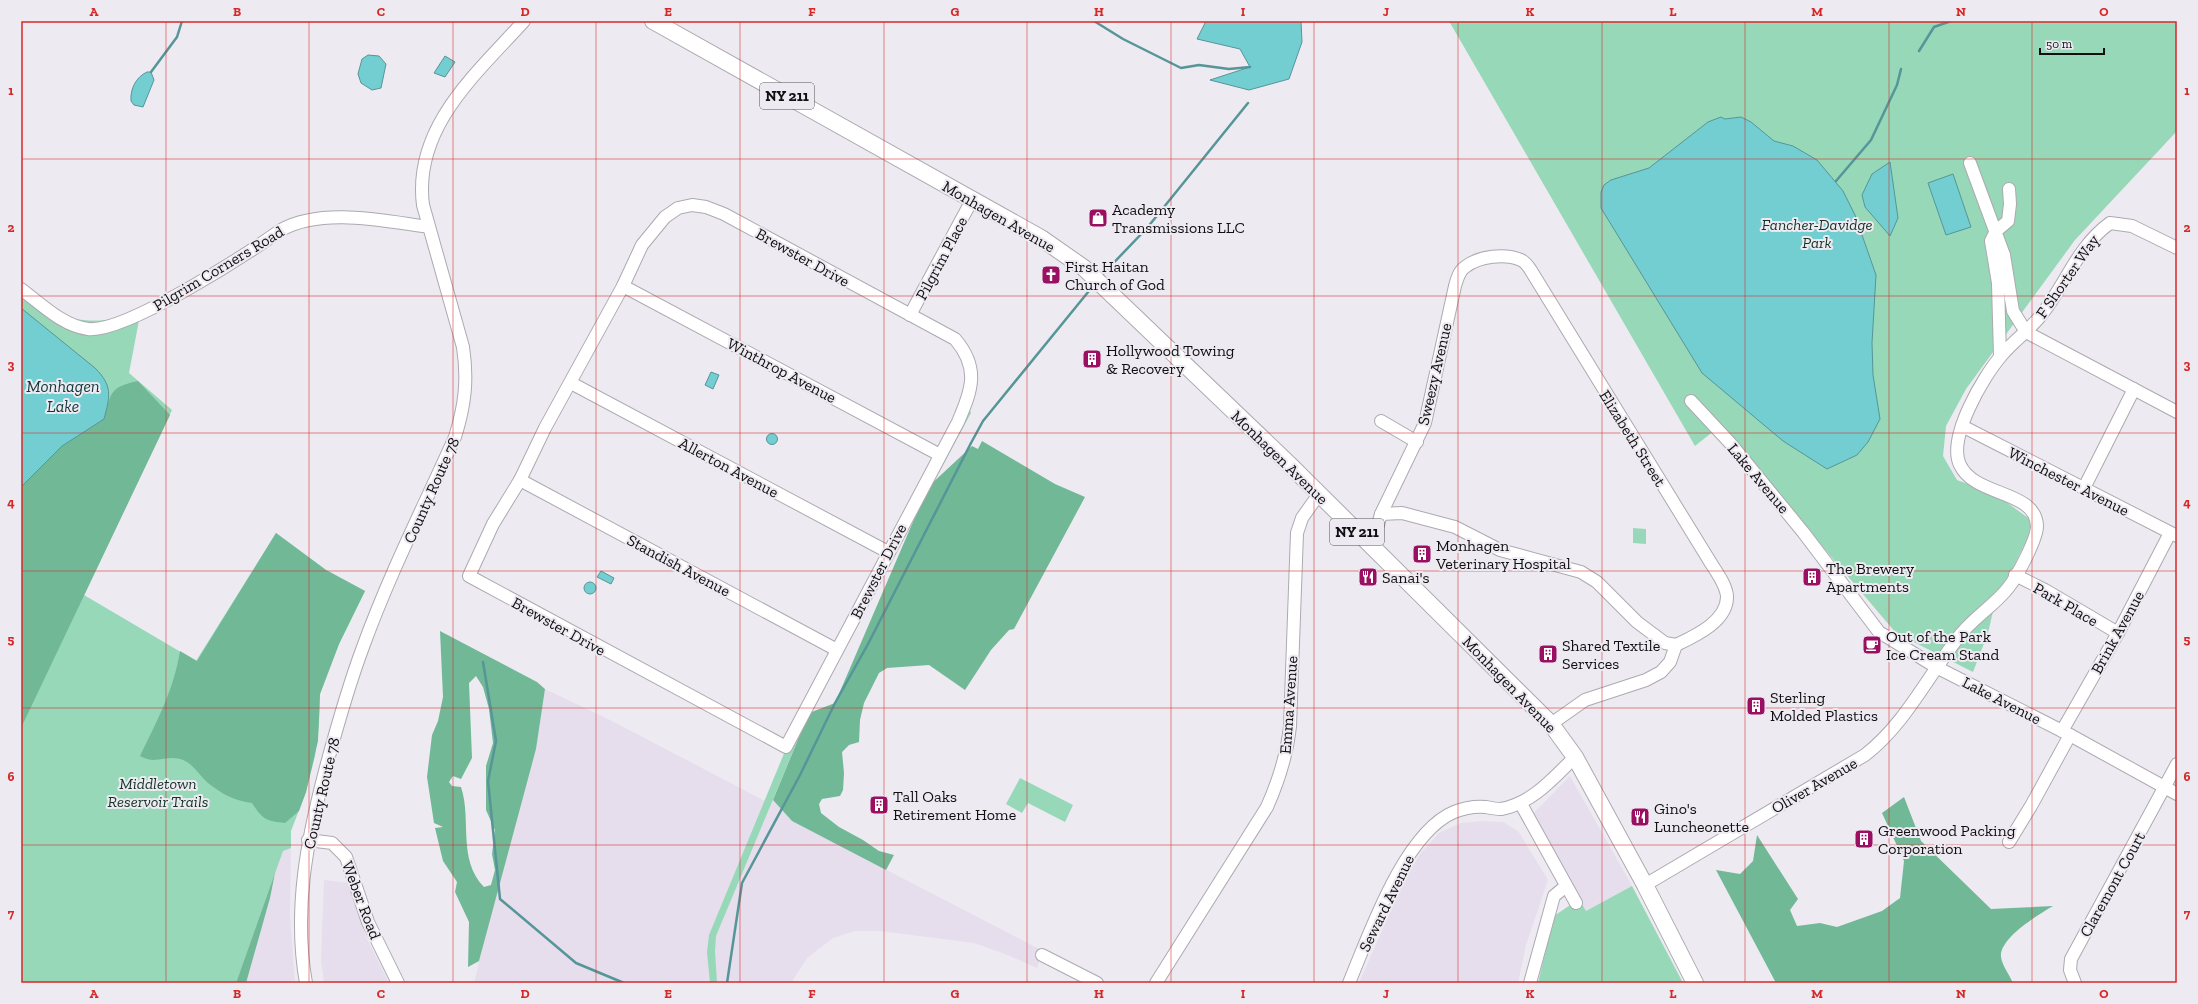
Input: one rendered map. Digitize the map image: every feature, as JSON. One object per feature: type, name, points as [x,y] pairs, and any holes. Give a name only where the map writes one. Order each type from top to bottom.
[{"type":"main road","name":"Monhagen Avenue","points":[[653,21],[1040,238],[1084,268],[1319,494],[1551,724],[1575,757],[1645,885],[1695,983]]},
{"type":"street","name":"County Route 78","points":[[306,983],[301,922],[303,877],[308,840],[337,727],[362,648],[381,600],[455,437],[464,410],[467,371],[463,348],[429,227],[421,191],[422,169],[433,135],[444,113],[462,90],[524,21]]},
{"type":"street","points":[[1970,163],[2006,261],[2013,311],[2026,332],[2177,412]]},
{"type":"street","points":[[2000,356],[1998,283],[1991,241],[1996,231],[2008,222],[2010,204],[2009,189]]},
{"type":"street","name":"Pilgrim Place","points":[[910,316],[972,200]]},
{"type":"street","name":"Brewster Drive","points":[[692,205],[706,207],[724,214],[910,316],[955,339],[965,351],[972,371],[970,391],[967,402],[786,747],[469,576],[493,524],[520,480],[545,428],[623,286],[642,245],[656,226],[678,208],[692,205]]},
{"type":"street","name":"Pilgrim Corners Road","points":[[21,289],[58,316],[75,326],[89,329],[103,328],[131,318],[171,298],[281,230],[299,222],[343,218],[429,227]]},
{"type":"street","name":"F Shorter Way","points":[[2015,575],[2034,542],[2037,526],[2035,516],[2029,507],[1978,484],[1964,472],[1959,465],[1957,451],[1962,426],[1985,379],[2000,356],[2043,314],[2086,245],[2098,232],[2110,224],[2132,226],[2177,248]]},
{"type":"street","name":"Sweezy Avenue","points":[[1372,546],[1380,514],[1417,442],[1425,423],[1459,273],[1465,267],[1481,259],[1501,256],[1522,261],[1530,269]]},
{"type":"street","name":"Elizabeth Street","points":[[1530,269],[1713,565],[1727,595],[1724,610],[1699,633],[1676,645]]},
{"type":"street","name":"Winthrop Avenue","points":[[623,286],[940,455]]},
{"type":"street","name":"Allerton Avenue","points":[[571,383],[888,552]]},
{"type":"street","points":[[2084,488],[2134,389]]},
{"type":"street","name":"Lake Avenue","points":[[1691,401],[1731,444],[1803,532],[1879,632],[1936,667],[2066,733],[2177,794]]},
{"type":"street","points":[[1381,421],[1417,442]]},
{"type":"street","name":"Winchester Avenue","points":[[1962,426],[2174,534]]},
{"type":"street","name":"Standish Avenue","points":[[520,480],[837,650]]},
{"type":"street","name":"Emma Avenue","points":[[1156,983],[1266,807],[1280,778],[1287,750],[1290,726],[1297,533],[1302,518],[1319,494]]},
{"type":"street","points":[[1380,514],[1402,513],[1455,527],[1500,550],[1581,572],[1597,582],[1637,622],[1665,643],[1676,645],[1670,662],[1661,672],[1646,680],[1585,700],[1551,724]]},
{"type":"street","name":"Brink Avenue","points":[[2009,842],[2031,806],[2066,733],[2118,633],[2174,534]]},
{"type":"street","name":"Oliver Avenue","points":[[1645,885],[1865,755],[1882,742],[1897,725],[1936,667],[1965,628],[2009,587],[2015,575]]},
{"type":"street","name":"Park Place","points":[[2015,575],[2045,590],[2118,633]]},
{"type":"street","name":"Seward Avenue","points":[[1349,983],[1397,876],[1408,856],[1427,832],[1452,813],[1464,808],[1472,807],[1500,809],[1521,804],[1542,789],[1575,757]]},
{"type":"street","name":"Claremont Court","points":[[2074,983],[2070,970],[2070,959],[2177,764]]},
{"type":"street","points":[[1521,804],[1576,903]]},
{"type":"street","name":"Weber Road","points":[[308,840],[332,843],[346,857],[368,922],[398,983]]},
{"type":"street","points":[[1530,983],[1554,896],[1566,886]]},
{"type":"street","points":[[1042,955],[1097,983]]},
{"type":"shaded area","points":[[545,689],[612,721],[767,802],[773,800],[792,821],[1043,951],[1037,968],[1005,954],[974,943],[880,931],[855,931],[833,938],[807,958],[791,983],[474,983],[496,892],[536,749]]},
{"type":"shaded area","points":[[1570,776],[1632,886],[1586,911],[1532,815]]},
{"type":"shaded area","points":[[1482,821],[1503,822],[1518,831],[1548,880],[1526,945],[1518,983],[1359,983],[1406,876],[1421,853],[1439,833],[1461,823]]},
{"type":"shaded area","points":[[291,848],[290,916],[295,983],[236,983],[283,850]]},
{"type":"shaded area","points":[[324,880],[349,883],[366,937],[389,983],[324,983],[321,959]]},
{"type":"green space","name":"Fancher-Davidge Park","points":[[1449,21],[2177,21],[2177,131],[2075,240],[1966,389],[1946,426],[1943,456],[1957,480],[1995,494],[2031,520],[2029,535],[1994,607],[1988,633],[1973,672],[1896,633],[1720,426],[1695,446]]},
{"type":"green space","name":"Middletown Reservoir Trails","points":[[21,286],[49,309],[75,319],[106,320],[140,315],[129,373],[172,410],[84,595],[196,661],[276,533],[326,570],[365,591],[339,644],[320,694],[319,725],[315,756],[306,792],[291,831],[291,848],[283,851],[236,983],[21,983]]},
{"type":"green space","points":[[138,381],[170,415],[21,728],[21,487],[62,446],[104,419],[110,397],[113,392],[122,386]]},
{"type":"green space","points":[[969,407],[971,413],[809,713],[716,936],[715,951],[717,983],[710,983],[707,952],[709,935],[802,710]]},
{"type":"green space","points":[[982,441],[1055,484],[1085,497],[1014,629],[1009,630],[991,650],[965,690],[929,665],[887,668],[879,673],[864,703],[860,720],[859,742],[849,745],[842,752],[844,773],[843,790],[840,796],[822,799],[819,804],[821,813],[839,827],[863,840],[879,851],[894,855],[886,870],[792,821],[773,800],[809,713],[835,703],[928,487],[972,446],[978,449]]},
{"type":"green space","points":[[1633,528],[1646,529],[1646,544],[1633,543]]},
{"type":"green space","points":[[276,533],[326,570],[365,591],[339,644],[320,694],[318,741],[306,792],[299,811],[285,823],[266,819],[259,813],[252,803],[234,799],[218,790],[208,783],[192,766],[180,759],[170,758],[150,760],[140,756],[159,717],[174,679],[180,651],[197,661]]},
{"type":"green space","points":[[440,631],[537,682],[545,689],[536,749],[479,961],[468,967],[469,922],[455,892],[457,882],[443,861],[435,828],[443,827],[434,823],[427,777],[432,735],[438,721],[443,697]],"holes":[[[476,676],[483,687],[489,709],[493,743],[486,766],[486,810],[495,830],[492,854],[495,870],[491,885],[484,887],[476,876],[468,852],[464,800],[461,787],[452,786],[449,782],[453,776],[461,779],[472,758],[469,683]]]},
{"type":"green space","points":[[1020,778],[1073,805],[1065,822],[1028,803],[1022,813],[1006,804]]},
{"type":"green space","points":[[1904,797],[1921,841],[1991,909],[2053,906],[2021,928],[2006,942],[2002,950],[2001,957],[2004,967],[2013,983],[1776,983],[1716,870],[1740,874],[1753,861],[1757,835],[1798,899],[1790,910],[1797,926],[1820,923],[1837,927],[1882,911],[1900,898],[1904,861],[1882,813]]},
{"type":"green space","points":[[275,873],[270,898],[246,983],[236,983]]},
{"type":"green space","points":[[1632,886],[1683,983],[1538,983],[1554,916],[1579,899],[1586,911]]},
{"type":"water","points":[[1206,21],[1301,21],[1302,42],[1289,79],[1249,90],[1210,80],[1250,67],[1240,49],[1197,39]]},
{"type":"water","points":[[368,55],[379,56],[386,64],[381,88],[372,90],[361,83],[358,74],[362,59]]},
{"type":"water","points":[[445,56],[455,62],[445,77],[434,73]]},
{"type":"water","points":[[151,72],[154,80],[143,107],[134,105],[131,101],[131,97],[134,84],[143,74]]},
{"type":"water","points":[[1721,117],[1725,119],[1741,117],[1751,122],[1774,141],[1793,146],[1817,160],[1843,191],[1855,215],[1876,275],[1872,343],[1873,375],[1880,419],[1868,442],[1857,455],[1827,469],[1783,441],[1702,373],[1601,208],[1601,192],[1604,185],[1611,180],[1649,168],[1708,122]]},
{"type":"water","points":[[1890,162],[1898,218],[1890,236],[1865,207],[1862,195],[1872,174]]},
{"type":"water","points":[[1953,174],[1971,227],[1946,235],[1928,183]]},
{"type":"water","name":"Monhagen Lake","points":[[21,308],[101,374],[107,386],[109,398],[104,419],[62,446],[21,487]]},
{"type":"water","points":[[711,372],[719,375],[713,389],[705,385]]},
{"type":"water","points":[[772,433],[776,435],[778,439],[776,443],[772,445],[768,443],[766,439],[768,435]]},
{"type":"water","points":[[601,571],[614,578],[611,584],[597,577]]},
{"type":"water","points":[[590,582],[594,584],[596,588],[594,592],[590,594],[586,592],[584,588],[586,584]]},
{"type":"waterway","points":[[151,72],[177,37],[182,21]]},
{"type":"waterway","points":[[1094,21],[1123,39],[1181,68],[1199,65],[1229,69],[1250,67]]},
{"type":"waterway","points":[[1919,51],[1934,27],[1951,21]]},
{"type":"waterway","points":[[1836,181],[1871,140],[1897,85],[1901,69]]},
{"type":"waterway","points":[[1102,275],[1147,228],[1248,103]]},
{"type":"waterway","points":[[727,983],[742,883],[800,775],[835,703],[868,644],[971,443],[983,421],[1093,286]]},
{"type":"waterway","points":[[483,662],[496,741],[488,781],[500,899],[576,963],[624,983]]},
{"type":"place","name":"Academy Transmissions LLC","points":[[1098,218]]},
{"type":"place","name":"First Haitan Church of God","points":[[1051,275]]},
{"type":"place","name":"Hollywood Towing & Recovery","points":[[1092,359]]},
{"type":"place","name":"Monhagen Veterinary Hospital","points":[[1422,554]]},
{"type":"place","name":"Sanai's","points":[[1368,577]]},
{"type":"place","name":"The Brewery Apartments","points":[[1812,577]]},
{"type":"place","name":"Out of the Park Ice Cream Stand","points":[[1872,645]]},
{"type":"place","name":"Shared Textile Services","points":[[1548,654]]},
{"type":"place","name":"Sterling Molded Plastics","points":[[1756,706]]},
{"type":"place","name":"Tall Oaks Retirement Home","points":[[879,805]]},
{"type":"place","name":"Gino's Luncheonette","points":[[1640,817]]},
{"type":"place","name":"Greenwood Packing Corporation","points":[[1864,839]]}]
